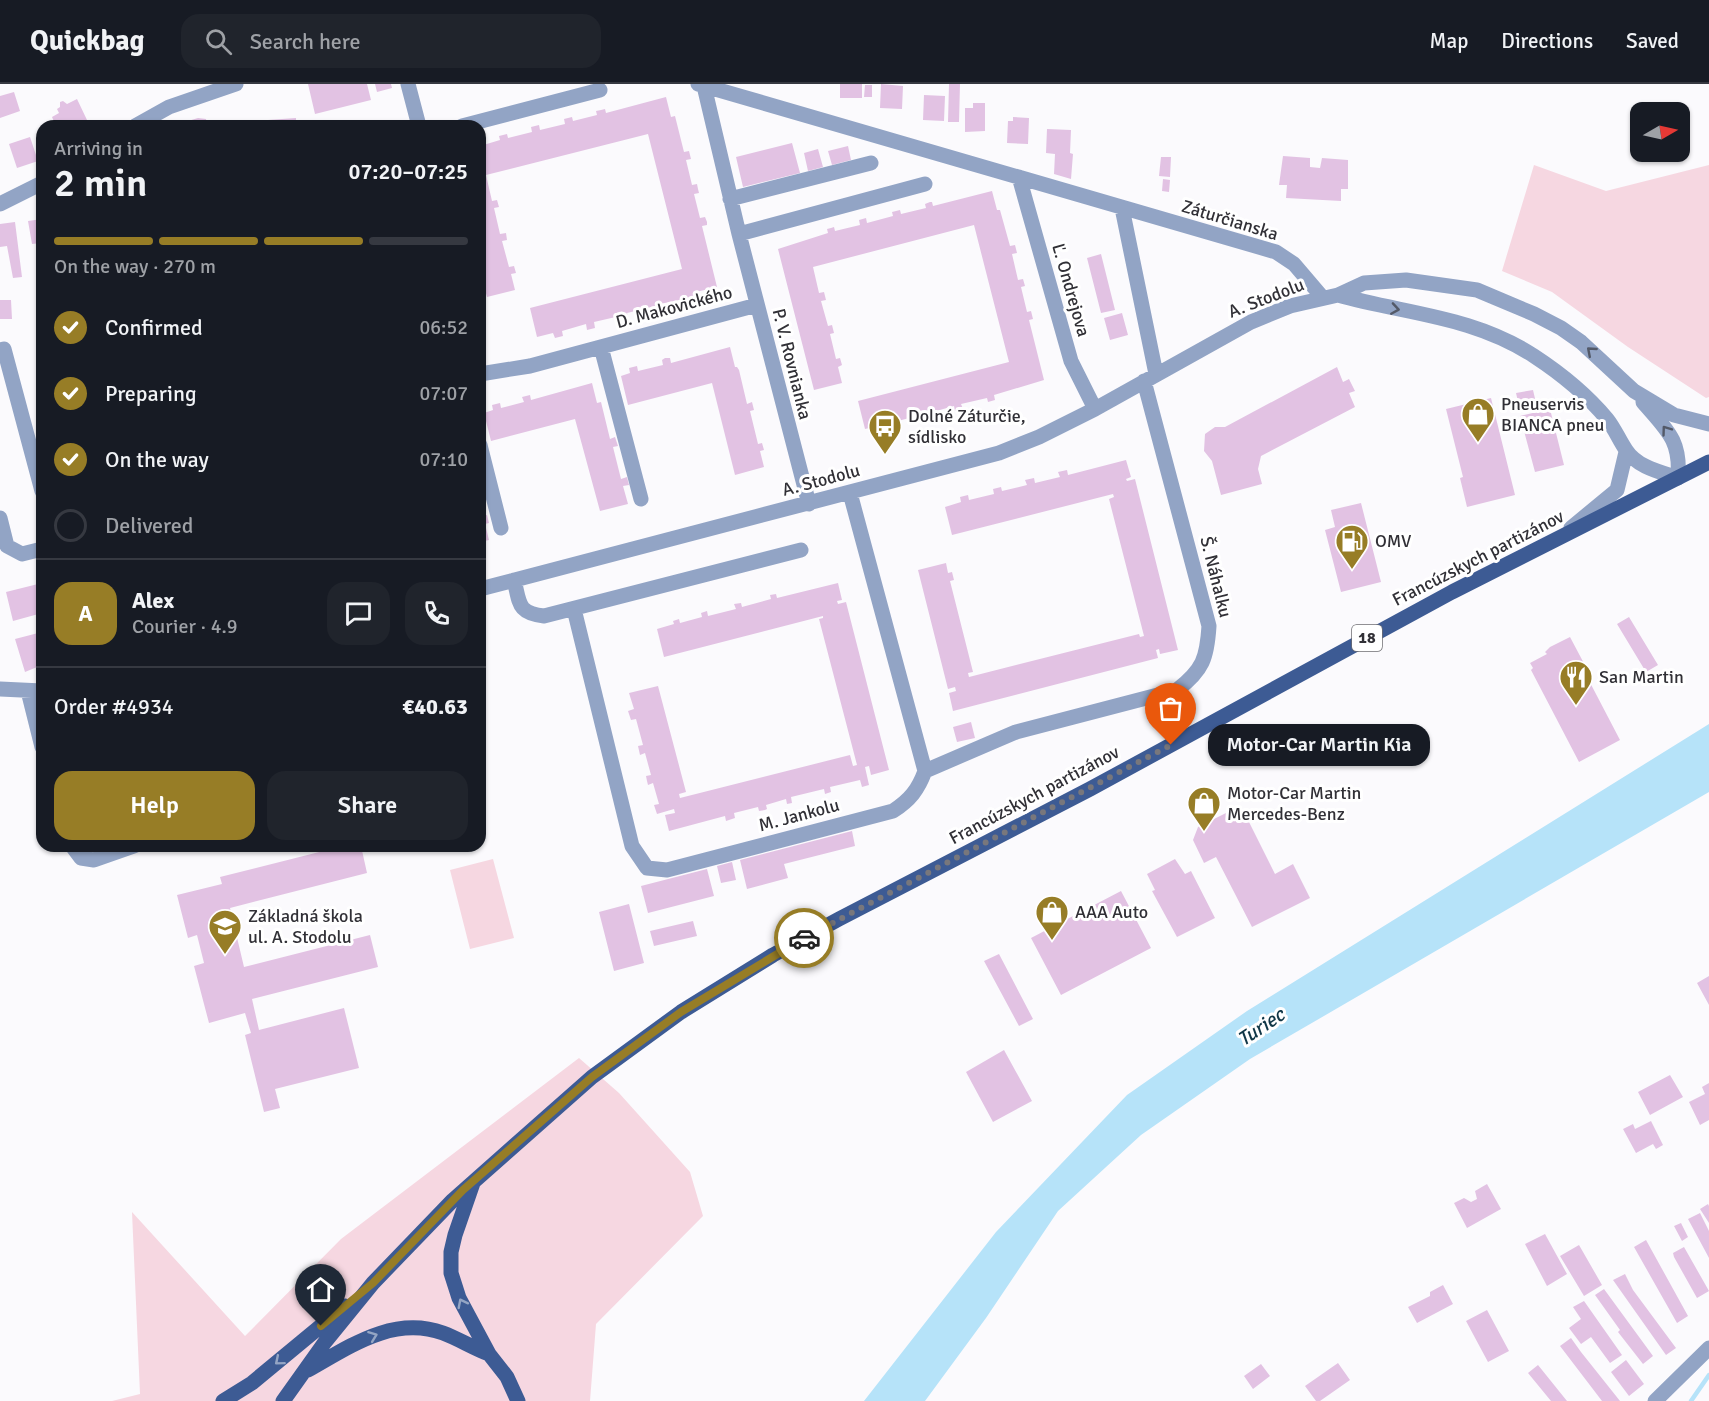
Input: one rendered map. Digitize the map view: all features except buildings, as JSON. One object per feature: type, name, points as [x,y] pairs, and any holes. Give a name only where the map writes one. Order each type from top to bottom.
[{"type":"main road","name":"Francúzskych partizánov","points":[[474,1180],[626,1050],[681,1012],[773,955],[1090,789],[1432,603],[1709,462]]},
{"type":"main road","name":"18","points":[[283,1401],[373,1283],[474,1180]]},
{"type":"main road","points":[[474,1180],[455,1235],[451,1252],[451,1273],[459,1298],[489,1354],[507,1377],[518,1401]]},
{"type":"main road","points":[[223,1401],[252,1383],[373,1283]]},
{"type":"main road","points":[[303,1373],[360,1340],[392,1329],[411,1326],[441,1332],[489,1354]]},
{"type":"street","points":[[145,120],[169,106],[236,84]]},
{"type":"street","points":[[408,84],[417,120]]},
{"type":"street","name":"Záturčianska","points":[[701,85],[1276,252],[1294,264],[1330,297]]},
{"type":"street","name":"P. V. Rovnianka","points":[[701,85],[809,504]]},
{"type":"street","points":[[485,120],[600,90]]},
{"type":"street","points":[[730,199],[872,163]]},
{"type":"street","name":"Ľ. Ondrejova","points":[[1019,177],[1071,361],[1095,409]]},
{"type":"street","points":[[739,234],[925,184]]},
{"type":"street","points":[[0,204],[36,186]]},
{"type":"street","name":"Š. Náhalku","points":[[925,771],[1016,732],[1177,690],[1196,676],[1204,661],[1209,626],[1150,377],[1122,208]]},
{"type":"street","points":[[1406,280],[1477,290],[1561,328],[1581,342],[1634,391],[1670,433],[1680,457],[1678,478],[1648,468],[1626,452],[1608,419],[1589,400],[1554,370],[1514,344],[1455,320],[1330,297],[1364,283],[1406,280]]},
{"type":"street","name":"A. Stodolu","points":[[486,587],[999,453],[1039,437],[1095,409],[1251,322],[1290,306],[1330,297]]},
{"type":"street","name":"D. Makovického","points":[[486,371],[530,366],[757,305]]},
{"type":"street","name":"D. Makovického","points":[[600,347],[641,499]]},
{"type":"street","points":[[0,350],[4,350],[36,469]]},
{"type":"street","points":[[1634,391],[1674,415],[1709,424]]},
{"type":"street","points":[[1558,538],[1617,490],[1626,452]]},
{"type":"street","points":[[486,469],[501,528]]},
{"type":"street","points":[[850,493],[925,771]]},
{"type":"street","points":[[0,518],[8,546],[22,554],[36,550]]},
{"type":"street","points":[[513,580],[522,609],[530,615],[544,616],[801,550]]},
{"type":"street","name":"M. Jankolu","points":[[574,609],[632,846],[647,868],[668,870],[893,811],[909,801],[925,771]]},
{"type":"street","points":[[0,689],[35,691]]},
{"type":"street","points":[[76,852],[81,858],[94,860],[117,852]]},
{"type":"street","points":[[1655,1401],[1709,1348]]},
{"type":"shaded area","points":[[1534,165],[1606,191],[1709,165],[1709,397],[1706,398],[1628,347],[1552,292],[1502,271]]},
{"type":"shaded area","points":[[493,859],[514,938],[470,949],[450,870]]},
{"type":"shaded area","points":[[579,1058],[619,1093],[690,1172],[703,1216],[596,1324],[590,1401],[112,1401],[140,1394],[132,1212],[245,1336],[341,1239]]},
{"type":"water","name":"Turiec","points":[[1709,724],[1709,792],[1250,1059],[1141,1135],[1058,1211],[986,1318],[925,1401],[864,1401],[996,1232],[1127,1095],[1247,1011]]},
{"type":"waterway","points":[[1691,1401],[1709,1375]]},
{"type":"way so far","points":[[804,938],[1171,745]]},
{"type":"place","name":"Pneuservis BIANCA pneu","points":[[1478,443]]},
{"type":"place","name":"Dolné Záturčie, sídlisko","points":[[885,455]]},
{"type":"place","name":"OMV","points":[[1352,570]]},
{"type":"place","name":"San Martin","points":[[1576,706]]},
{"type":"place","name":"Motor-Car Martin Kia","points":[[1171,745]]},
{"type":"place","name":"Motor-Car Martin Mercedes-Benz","points":[[1204,832]]},
{"type":"place","name":"AAA Auto","points":[[1052,941]]},
{"type":"place","name":"Základná škola ul. A. Stodolu","points":[[225,955]]},
{"type":"route","points":[[321,1326],[373,1283],[463,1190],[592,1077],[681,1012],[804,938]]}]
